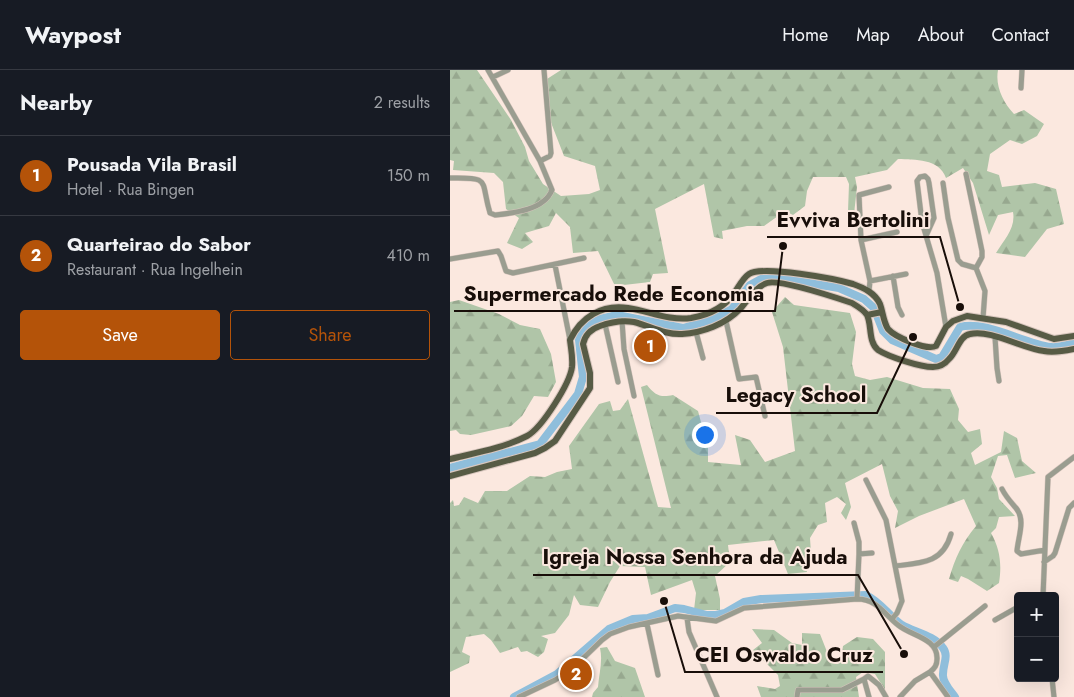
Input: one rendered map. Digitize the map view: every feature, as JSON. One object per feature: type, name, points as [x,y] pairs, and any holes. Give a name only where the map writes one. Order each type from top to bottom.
[{"type":"main road","points":[[450,459],[504,445],[527,436],[540,426],[570,379],[573,356],[570,340],[583,320],[598,312],[630,308],[650,314],[681,318],[692,318],[708,314],[726,304],[743,280],[748,275],[758,271],[772,271],[837,280],[869,291],[880,304],[886,323],[892,333],[928,348],[933,348],[946,328],[953,321],[961,317],[1006,322],[1025,327],[1047,338],[1054,339],[1074,336]]},
{"type":"main road","points":[[450,476],[535,453],[555,441],[590,388],[590,373],[583,344],[588,333],[595,327],[622,321],[676,334],[696,332],[726,321],[740,309],[755,291],[768,283],[787,285],[852,303],[867,315],[872,340],[877,349],[888,355],[928,367],[935,367],[947,362],[968,334],[982,334],[1043,351],[1074,349]]},
{"type":"main road","points":[[867,315],[882,312]]},
{"type":"main road","points":[[573,356],[585,352]]},
{"type":"street","points":[[450,178],[470,177],[480,181],[486,189],[490,213],[495,215],[536,206],[550,194],[552,186],[540,161],[488,70]]},
{"type":"street","points":[[493,77],[508,70]]},
{"type":"street","points":[[540,161],[550,156],[551,153],[544,70]]},
{"type":"street","points":[[1021,88],[1022,70]]},
{"type":"street","points":[[966,174],[982,251],[982,257],[976,268],[985,291],[983,318]]},
{"type":"street","points":[[926,236],[934,218],[928,179],[925,176],[917,182],[922,222],[926,236],[937,273],[946,328]]},
{"type":"street","points":[[943,183],[948,218],[958,260],[962,264],[976,268]]},
{"type":"street","points":[[869,291],[870,281],[861,240],[859,195],[889,187]]},
{"type":"street","points":[[861,240],[896,232]]},
{"type":"street","points":[[450,259],[498,251],[502,256],[508,273],[584,258]]},
{"type":"street","points":[[555,265],[570,340]]},
{"type":"street","points":[[870,281],[906,274]]},
{"type":"street","points":[[893,276],[898,307],[902,315]]},
{"type":"street","points":[[622,321],[624,349],[634,396]]},
{"type":"street","points":[[726,321],[739,379],[756,377],[765,416]]},
{"type":"street","points":[[605,324],[618,382]]},
{"type":"street","points":[[696,332],[702,358]]},
{"type":"street","points":[[995,337],[997,368],[1000,381]]},
{"type":"street","points":[[1041,592],[1048,477],[1074,456]]},
{"type":"street","points":[[866,480],[886,520],[902,601],[892,619]]},
{"type":"street","points":[[1002,489],[1006,499],[1018,509],[1021,521],[1020,537],[1016,551],[1021,554],[1045,550]]},
{"type":"street","points":[[1044,562],[1055,553],[1069,508],[1074,503]]},
{"type":"street","points":[[854,523],[859,542],[857,599]]},
{"type":"street","points":[[895,566],[917,563],[939,556],[945,551],[951,534]]},
{"type":"street","points":[[859,554],[872,553]]},
{"type":"street","points":[[519,697],[555,680],[571,670],[610,634],[629,627],[678,616],[716,621],[744,608],[857,599],[871,601],[906,631],[925,639],[934,646],[937,658],[935,668],[915,681],[900,697]]},
{"type":"street","points":[[934,646],[985,606]]},
{"type":"street","points":[[994,620],[1014,609]]},
{"type":"street","points":[[687,618],[689,632],[716,697]]},
{"type":"street","points":[[647,624],[658,675]]},
{"type":"street","points":[[930,672],[948,697]]},
{"type":"street","points":[[797,697],[798,690],[842,690],[868,676],[876,681],[886,697]]},
{"type":"street","points":[[864,679],[869,697]]},
{"type":"street","points":[[1052,682],[1054,697]]},
{"type":"green space","points":[[450,70],[477,70],[511,120],[525,147],[529,161],[543,184],[561,196],[589,194],[600,190],[595,166],[564,156],[550,120],[547,79],[561,70],[998,70],[997,76],[1001,94],[1014,114],[1024,110],[1044,124],[1037,136],[1022,144],[1010,140],[990,154],[987,171],[999,175],[1002,187],[1035,183],[1056,189],[1064,224],[1047,229],[1025,257],[996,253],[1011,229],[1013,212],[998,215],[989,235],[973,183],[963,168],[946,178],[943,171],[932,163],[898,159],[887,170],[855,177],[857,187],[854,214],[848,211],[849,184],[846,177],[813,177],[807,191],[805,206],[793,215],[785,211],[764,226],[747,226],[722,231],[723,239],[714,237],[704,184],[655,209],[668,273],[653,274],[650,282],[615,286],[598,251],[573,253],[570,227],[556,213],[549,226],[525,233],[533,242],[522,249],[507,243],[519,218],[506,209],[503,182],[494,173],[453,170],[454,161],[450,160]]},
{"type":"green space","points":[[785,297],[794,305],[850,313],[856,332],[852,364],[855,376],[870,380],[887,377],[923,388],[950,389],[959,409],[958,420],[968,432],[980,429],[982,444],[971,453],[975,465],[1001,452],[1004,431],[1017,438],[1022,461],[1036,473],[1015,478],[1007,455],[998,456],[991,477],[997,488],[999,499],[1015,516],[999,517],[996,528],[991,533],[1000,557],[999,583],[987,591],[961,576],[958,582],[949,579],[960,551],[976,526],[964,499],[919,516],[895,528],[898,511],[890,496],[882,464],[845,483],[851,507],[846,520],[841,513],[846,504],[837,497],[825,503],[827,522],[818,525],[810,538],[811,553],[804,559],[807,572],[788,574],[774,540],[728,545],[730,562],[715,576],[720,599],[720,610],[694,610],[696,593],[692,580],[651,595],[645,567],[620,566],[598,607],[580,605],[574,595],[569,615],[555,633],[541,636],[548,639],[544,652],[538,657],[527,651],[521,652],[518,647],[500,653],[484,634],[466,637],[462,652],[470,656],[469,663],[450,672],[450,503],[453,500],[454,506],[459,505],[464,497],[478,503],[485,491],[507,491],[530,476],[545,477],[572,469],[569,446],[599,404],[610,401],[613,411],[620,410],[628,399],[658,507],[671,508],[641,387],[647,385],[658,395],[673,395],[698,411],[708,448],[708,462],[741,465],[735,435],[750,440],[765,462],[795,451],[783,347],[772,312]]},
{"type":"green space","points":[[459,300],[499,314],[520,325],[540,329],[551,354],[556,382],[548,397],[534,396],[522,416],[511,426],[471,435],[460,434],[456,430],[450,431],[450,302]]},
{"type":"green space","points":[[752,629],[774,630],[792,643],[802,645],[802,633],[820,634],[831,662],[841,660],[843,646],[857,637],[873,639],[885,652],[885,690],[875,674],[863,672],[856,677],[859,697],[761,697],[757,686],[775,689],[780,686],[778,675],[753,650],[762,643]]},
{"type":"green space","points":[[607,647],[615,661],[635,668],[645,697],[592,697],[598,687],[601,663],[600,648]]},
{"type":"waterway","points":[[450,468],[540,444],[578,394],[583,377],[579,340],[585,327],[600,319],[617,315],[683,328],[711,320],[732,309],[750,285],[761,279],[772,277],[839,288],[864,299],[874,308],[883,331],[892,340],[936,359],[942,357],[960,327],[970,326],[993,329],[1029,342],[1051,347],[1060,347],[1074,343]]},
{"type":"waterway","points":[[514,697],[557,674],[609,629],[633,619],[648,618],[675,608],[707,615],[716,615],[725,613],[744,602],[761,599],[866,595],[876,601],[902,625],[929,637],[943,648],[946,654],[943,677],[955,697]]},
{"type":"place","name":"Supermercado Rede Economia","points":[[783,246]]},
{"type":"place","name":"Evviva Bertolini","points":[[960,307]]},
{"type":"place","name":"Legacy School","points":[[913,337]]},
{"type":"place","name":"Pousada Vila Brasil","points":[[650,346]]},
{"type":"place","name":"CEI Oswaldo Cruz","points":[[664,601]]},
{"type":"place","name":"Igreja Nossa Senhora da Ajuda","points":[[904,654]]},
{"type":"place","name":"Quarteirao do Sabor","points":[[576,674]]}]
